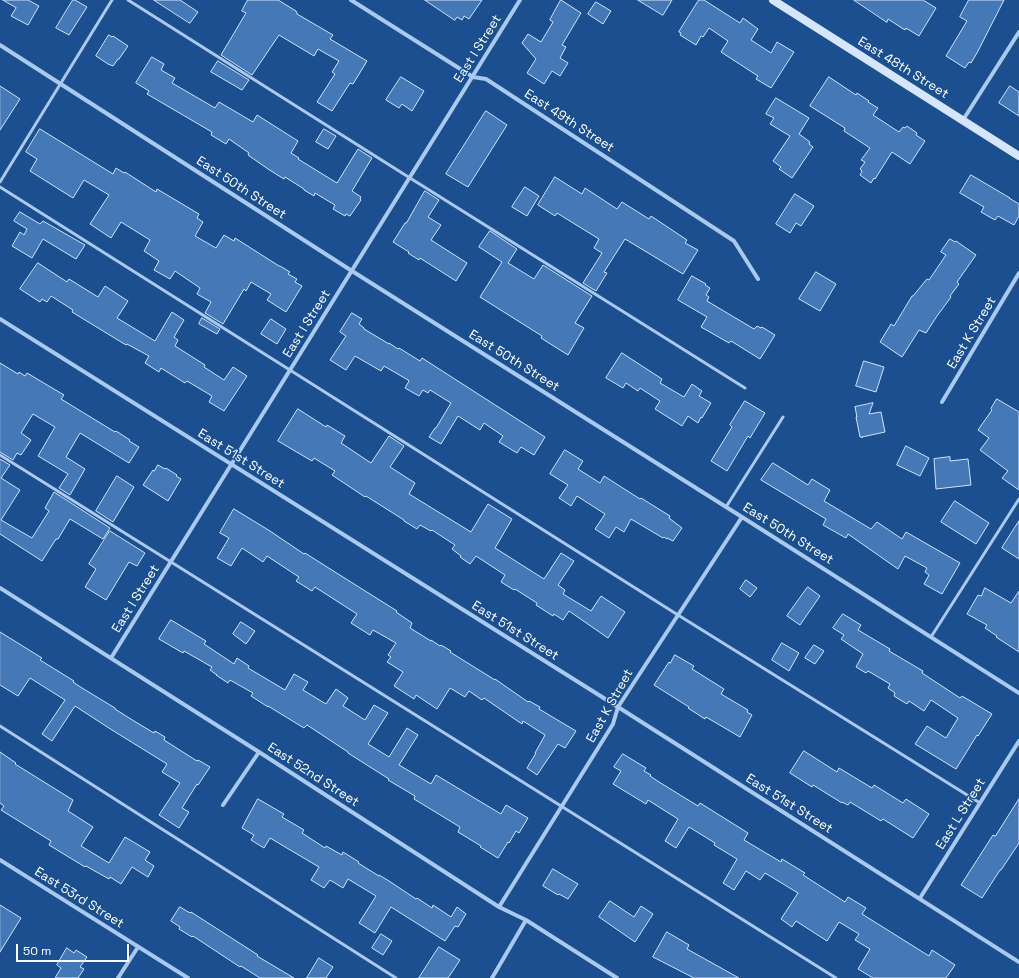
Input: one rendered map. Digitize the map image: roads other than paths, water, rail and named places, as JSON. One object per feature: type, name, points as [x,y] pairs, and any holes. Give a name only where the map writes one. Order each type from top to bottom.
[{"type":"street","name":"East 49th Street","points":[[351,0],[472,77],[486,79],[734,241],[758,279]]},
{"type":"street","name":"East I Street","points":[[111,658],[520,0]]},
{"type":"street","name":"East 48th Street","points":[[773,0],[1019,156]]},
{"type":"street","points":[[963,120],[1019,32]]},
{"type":"street","name":"East 50th Street","points":[[0,44],[352,271],[1019,693]]},
{"type":"street","name":"East K Street","points":[[942,402],[1019,273]]},
{"type":"street","name":"East 51st Street","points":[[0,319],[618,707],[1019,962]]},
{"type":"street","name":"East K Street","points":[[499,908],[613,724],[618,707],[742,517]]},
{"type":"street","name":"East 52nd Street","points":[[0,588],[259,752],[499,908],[526,920],[617,978]]},
{"type":"street","name":"East L Street","points":[[920,898],[1019,741]]},
{"type":"street","points":[[223,805],[259,752]]},
{"type":"street","name":"East 53rd Street","points":[[0,860],[188,978]]},
{"type":"street","points":[[492,978],[526,920]]},
{"type":"street","points":[[118,978],[138,947]]},
{"type":"lane","points":[[0,182],[112,0]]},
{"type":"lane","points":[[128,0],[745,388]]},
{"type":"lane","points":[[0,187],[678,615],[980,803]]},
{"type":"lane","points":[[726,507],[783,417]]},
{"type":"lane","points":[[0,455],[836,978]]},
{"type":"lane","points":[[931,637],[1019,499]]},
{"type":"lane","points":[[0,726],[396,978]]}]
